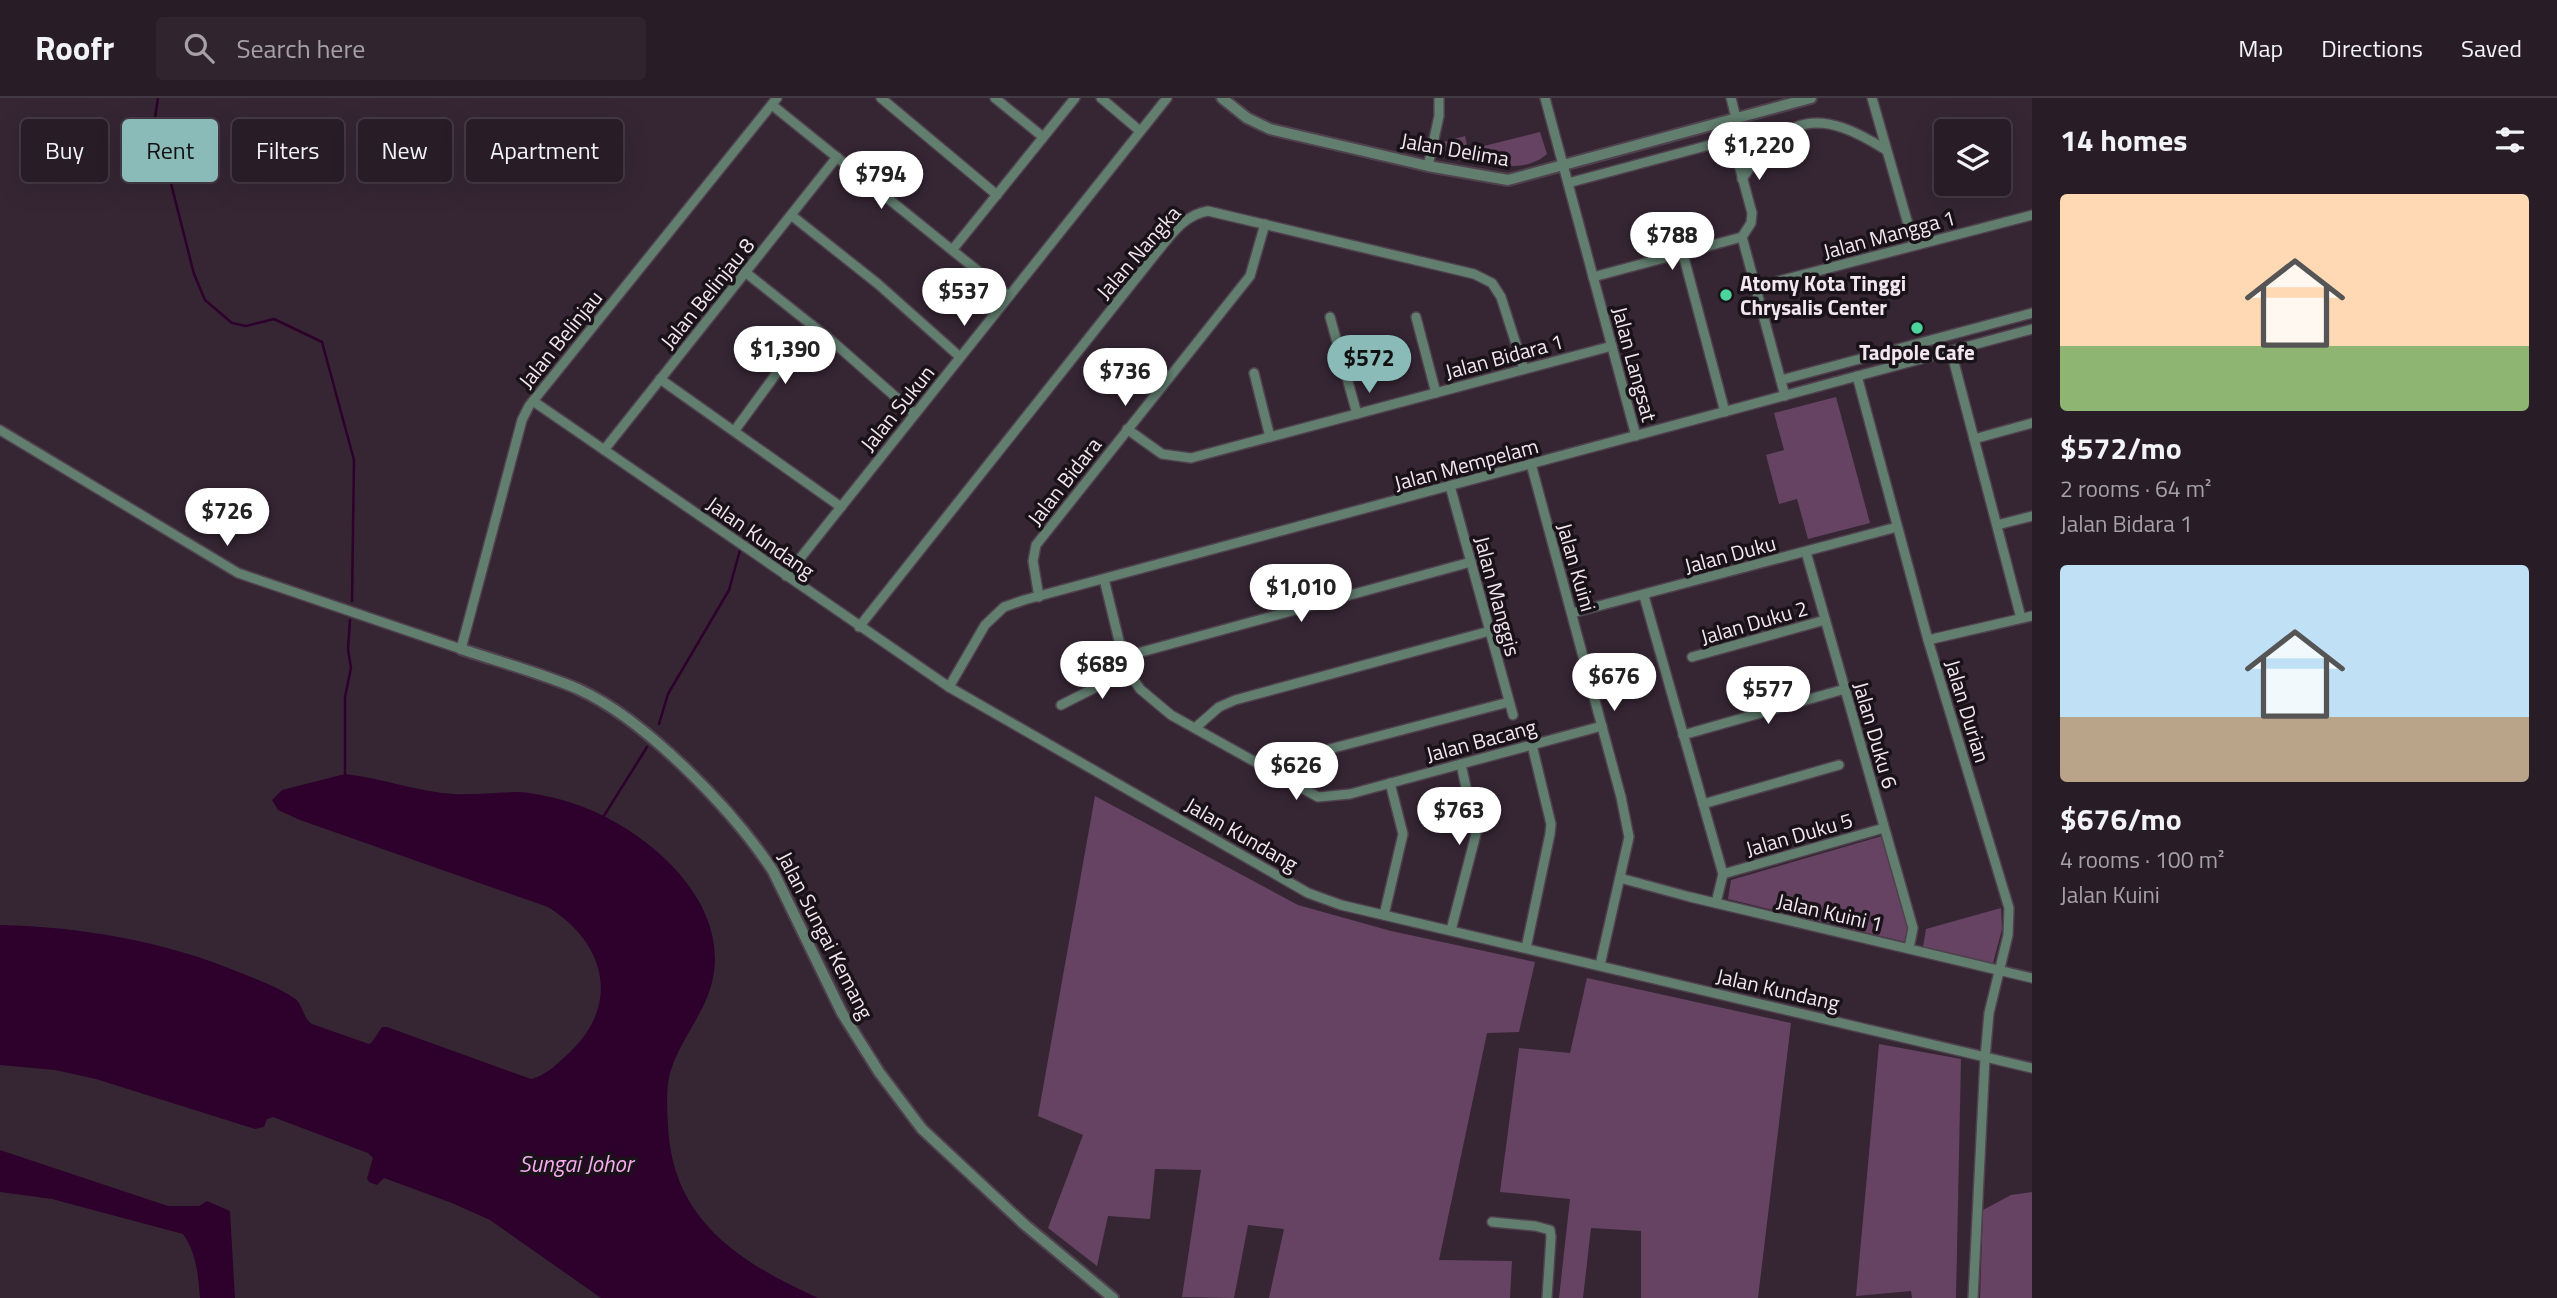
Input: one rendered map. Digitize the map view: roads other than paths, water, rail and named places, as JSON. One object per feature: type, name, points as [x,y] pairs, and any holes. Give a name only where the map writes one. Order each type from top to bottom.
[{"type":"street","points":[[881,98],[997,195]]},
{"type":"street","points":[[995,98],[1043,137]]},
{"type":"street","points":[[953,249],[1075,98]]},
{"type":"street","points":[[1101,98],[1140,131]]},
{"type":"street","name":"Jalan Sukun","points":[[786,576],[1167,98]]},
{"type":"street","name":"Jalan Delima","points":[[1222,98],[1247,118],[1270,130],[1428,166],[1508,180],[1811,98]]},
{"type":"street","points":[[1428,166],[1439,116],[1439,98]]},
{"type":"street","name":"Jalan Langsat","points":[[1545,98],[1636,436]]},
{"type":"street","points":[[1593,277],[1742,237],[1751,223],[1752,213],[1732,139],[1731,98]]},
{"type":"street","points":[[1871,98],[1914,245]]},
{"type":"street","points":[[774,101],[837,157],[1009,296]]},
{"type":"street","name":"Jalan Belinjau","points":[[461,649],[522,420],[533,401],[774,101]]},
{"type":"street","points":[[1742,179],[1767,145],[1779,136],[1805,125],[1832,124],[1849,128],[1886,150]]},
{"type":"street","points":[[1568,183],[1732,139]]},
{"type":"street","name":"Jalan Belinjau 8","points":[[604,450],[837,157]]},
{"type":"street","name":"Jalan Nangka","points":[[859,627],[1078,350],[1186,219],[1196,213],[1208,211],[1474,274],[1492,283],[1501,296],[1524,369]]},
{"type":"street","points":[[791,215],[878,284],[960,357]]},
{"type":"street","name":"Jalan Mangga 1","points":[[1756,288],[2032,215]]},
{"type":"street","name":"Jalan Bidara","points":[[1039,597],[1033,561],[1036,545],[1250,276],[1265,224]]},
{"type":"street","points":[[1742,237],[1785,396]]},
{"type":"street","points":[[1683,254],[1725,412]]},
{"type":"street","points":[[746,272],[915,414]]},
{"type":"street","points":[[1781,380],[2032,313]]},
{"type":"street","points":[[1330,317],[1357,414]]},
{"type":"street","points":[[1416,317],[1436,393]]},
{"type":"street","points":[[735,430],[812,325]]},
{"type":"street","name":"Jalan Mempelam","points":[[949,687],[985,625],[1004,607],[2032,329]]},
{"type":"street","name":"Jalan Bidara 1","points":[[1128,429],[1162,454],[1191,458],[1612,346]]},
{"type":"street","points":[[1951,351],[2021,618]]},
{"type":"street","points":[[1254,373],[1270,437]]},
{"type":"street","name":"Jalan Durian","points":[[1857,376],[1928,640],[2009,908],[2008,934],[1989,1013],[1973,1298]]},
{"type":"street","points":[[660,379],[841,507]]},
{"type":"street","name":"Jalan Kundang","points":[[533,401],[949,687],[1308,893],[1384,915],[2032,1068]]},
{"type":"street","points":[[1974,439],[2032,423]]},
{"type":"street","points":[[0,430],[238,573],[461,649]]},
{"type":"street","name":"Jalan Kuini","points":[[1531,464],[1629,837],[1600,965]]},
{"type":"street","name":"Jalan Manggis","points":[[1450,486],[1513,715]]},
{"type":"street","points":[[1997,525],[2032,516]]},
{"type":"street","name":"Jalan Duku","points":[[1572,613],[1897,527]]},
{"type":"street","name":"Jalan Duku 6","points":[[1806,551],[1913,928],[1909,948]]},
{"type":"street","points":[[1123,657],[1471,562]]},
{"type":"street","name":"Jalan Bacang","points":[[1104,579],[1123,657],[1140,689],[1171,715],[1318,797],[1350,794],[1602,726]]},
{"type":"street","points":[[1644,596],[1723,874],[1717,903]]},
{"type":"street","points":[[1928,640],[2032,616]]},
{"type":"street","name":"Jalan Duku 2","points":[[1692,657],[1825,620]]},
{"type":"street","points":[[1195,728],[1219,706],[1235,700],[1490,631]]},
{"type":"street","name":"Jalan Sungai Kemang","points":[[461,649],[578,689],[610,706],[644,732],[708,791],[774,871],[842,1013],[879,1072],[922,1129],[1025,1225],[1113,1298]]},
{"type":"street","points":[[1061,705],[1128,670]]},
{"type":"street","points":[[1683,735],[1845,689]]},
{"type":"street","points":[[1295,784],[1310,760],[1322,751],[1509,702]]},
{"type":"street","points":[[1526,948],[1551,824],[1532,745]]},
{"type":"street","points":[[1451,930],[1476,834],[1461,764]]},
{"type":"street","points":[[1703,804],[1839,765]]},
{"type":"street","points":[[1384,915],[1403,834],[1390,783]]},
{"type":"street","name":"Jalan Duku 5","points":[[1723,874],[1884,828]]},
{"type":"street","name":"Jalan Kuini 1","points":[[1620,878],[2032,978]]},
{"type":"street","points":[[1492,1222],[1550,1230],[1547,1298]]},
{"type":"water","name":"Sungai Johor","points":[[345,774],[440,793],[518,792],[568,802],[602,815],[630,831],[656,850],[679,873],[697,898],[710,926],[715,955],[707,997],[670,1073],[667,1105],[672,1158],[682,1187],[696,1212],[715,1234],[762,1269],[818,1298],[601,1298],[490,1220],[384,1178],[377,1185],[369,1182],[367,1178],[373,1158],[368,1153],[273,1117],[267,1119],[264,1127],[255,1129],[96,1079],[55,1070],[0,1065],[0,925],[92,933],[182,952],[275,987],[297,1001],[312,1024],[369,1044],[382,1027],[387,1027],[531,1079],[557,1064],[586,1033],[596,1013],[601,993],[600,974],[582,937],[548,907],[300,820],[278,810],[272,800],[282,790]]},
{"type":"water","points":[[0,1150],[168,1206],[199,1206],[207,1201],[230,1211],[235,1298],[200,1298],[194,1257],[183,1234],[52,1199],[0,1192]]},
{"type":"waterway","points":[[158,98],[155,118],[194,274],[205,300],[232,323],[246,326],[274,319],[322,342],[354,460],[352,601]]},
{"type":"waterway","points":[[659,724],[668,694],[729,590],[740,550]]},
{"type":"waterway","points":[[345,774],[345,697],[351,668],[348,649],[350,620]]},
{"type":"waterway","points":[[602,819],[647,747]]},
{"type":"place","name":"Atomy Kota Tinggi Chrysalis Center","points":[[1726,295]]},
{"type":"place","name":"Tadpole Cafe","points":[[1917,328]]}]
